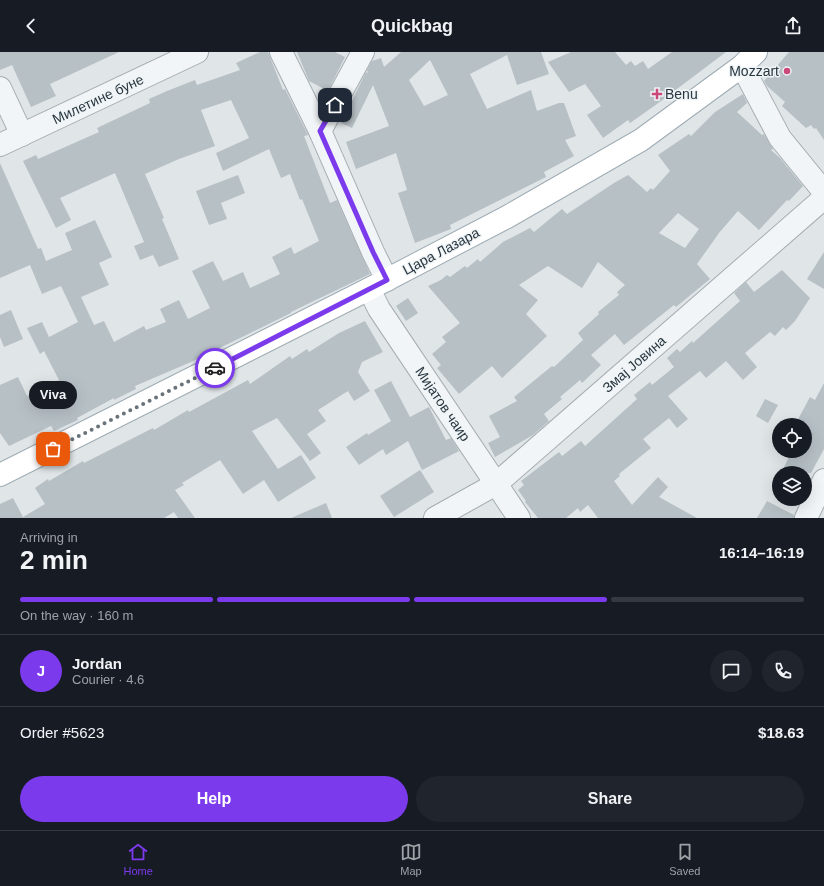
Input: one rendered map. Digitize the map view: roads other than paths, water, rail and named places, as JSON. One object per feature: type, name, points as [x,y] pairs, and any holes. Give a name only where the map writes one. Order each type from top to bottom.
[{"type":"main road","name":"Цара Лазара","points":[[0,475],[378,285],[507,217],[641,140],[749,59]]},
{"type":"street","name":"Милетине буне","points":[[0,145],[197,52]]},
{"type":"street","name":"Мијатов чаир","points":[[281,52],[320,131],[373,252],[378,285],[379,309],[519,518]]},
{"type":"street","points":[[320,131],[364,52]]},
{"type":"street","points":[[749,59],[780,138],[824,192]]},
{"type":"street","points":[[0,88],[22,135]]},
{"type":"street","name":"Змај Јовина","points":[[434,518],[496,484],[824,198]]},
{"type":"street","points":[[806,518],[824,480]]},
{"type":"place","name":"Mozzart","points":[[787,71]]},
{"type":"place","name":"Benu","points":[[657,94]]},
{"type":"place","name":"Viva","points":[[53,449]]}]
